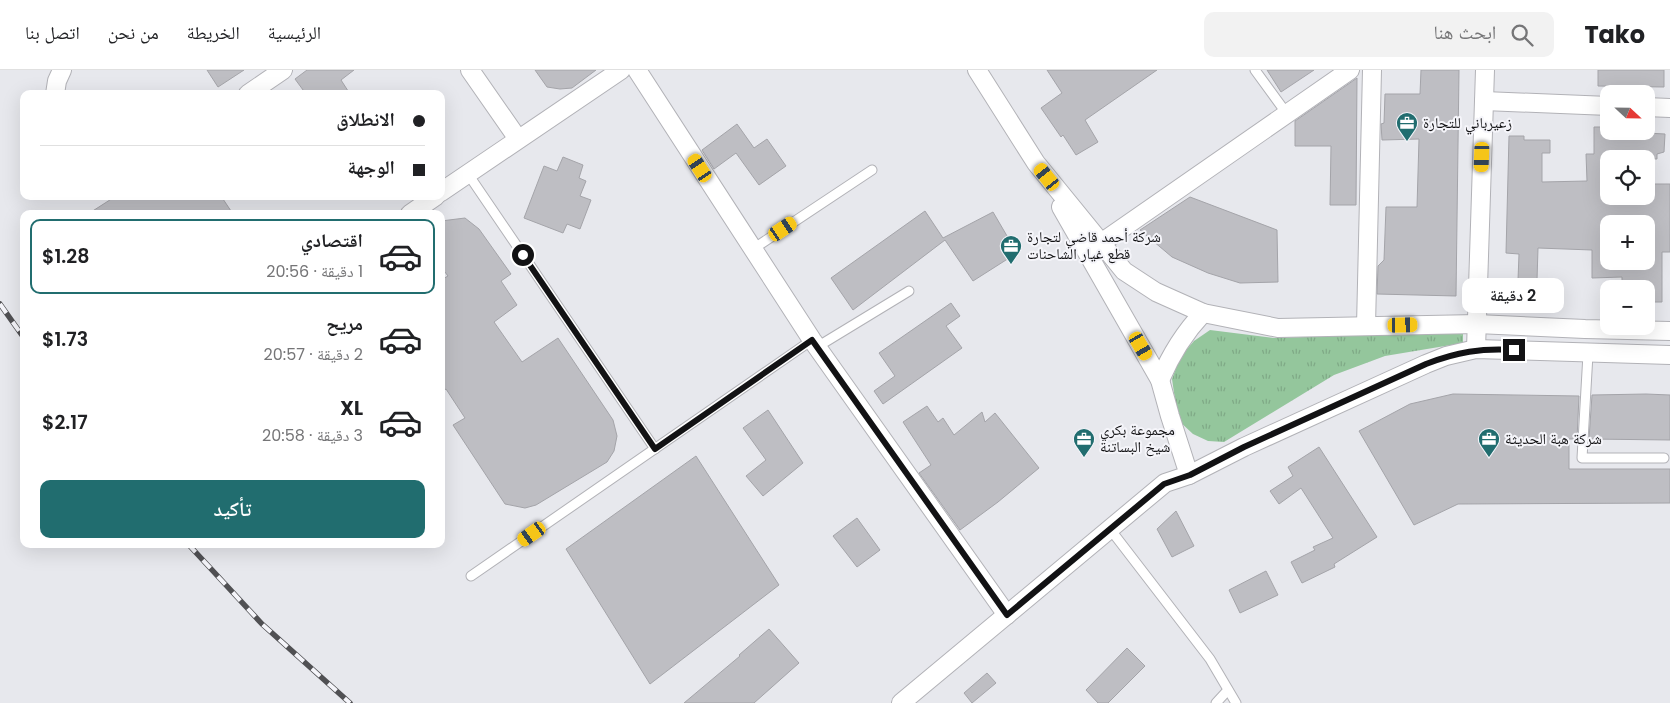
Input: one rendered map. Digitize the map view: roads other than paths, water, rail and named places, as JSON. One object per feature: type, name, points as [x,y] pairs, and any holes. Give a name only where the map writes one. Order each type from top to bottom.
[{"type":"street","points":[[56,90],[62,70]]},
{"type":"street","points":[[254,90],[283,70]]},
{"type":"street","points":[[470,70],[518,139]]},
{"type":"street","points":[[445,189],[621,70]]},
{"type":"street","points":[[637,70],[815,343],[1007,615]]},
{"type":"street","points":[[977,70],[1036,163],[1160,380],[1190,475]]},
{"type":"street","points":[[1366,326],[1372,70]]},
{"type":"street","points":[[1476,350],[1485,70]]},
{"type":"street","points":[[1101,243],[1287,114],[1338,73]]},
{"type":"street","points":[[1484,101],[1600,106]]},
{"type":"street","points":[[1655,107],[1670,108]]},
{"type":"street","points":[[1036,163],[1124,271],[1156,292],[1203,313],[1278,328],[1477,324],[1670,331]]},
{"type":"street","points":[[416,210],[430,200]]},
{"type":"street","points":[[1160,380],[1178,344],[1203,313]]},
{"type":"street","points":[[901,703],[1164,484],[1190,475],[1244,447],[1426,364],[1446,356],[1476,350],[1496,349],[1588,354],[1670,355]]},
{"type":"lane","points":[[1255,70],[1287,114]]},
{"type":"lane","points":[[754,249],[872,170]]},
{"type":"lane","points":[[468,174],[655,449]]},
{"type":"lane","points":[[471,576],[655,449],[815,343],[909,291]]},
{"type":"lane","points":[[1588,354],[1582,458],[1664,458]]},
{"type":"lane","points":[[1110,529],[1210,659],[1236,703]]},
{"type":"lane","points":[[1216,703],[1228,690]]},
{"type":"railway","points":[[0,304],[20,332]]},
{"type":"railway","points":[[192,548],[262,624],[350,703]]},
{"type":"place","name":"زعيرباني للتجارة","points":[[1407,142]]},
{"type":"place","name":"شركة أحمد قاضي لتجارة قطع غيار الشاحنات","points":[[1011,265]]},
{"type":"place","name":"مجموعة بكري شيخ البساتنة","points":[[1084,458]]},
{"type":"place","name":"شركة هبة الحديثة","points":[[1489,458]]}]
